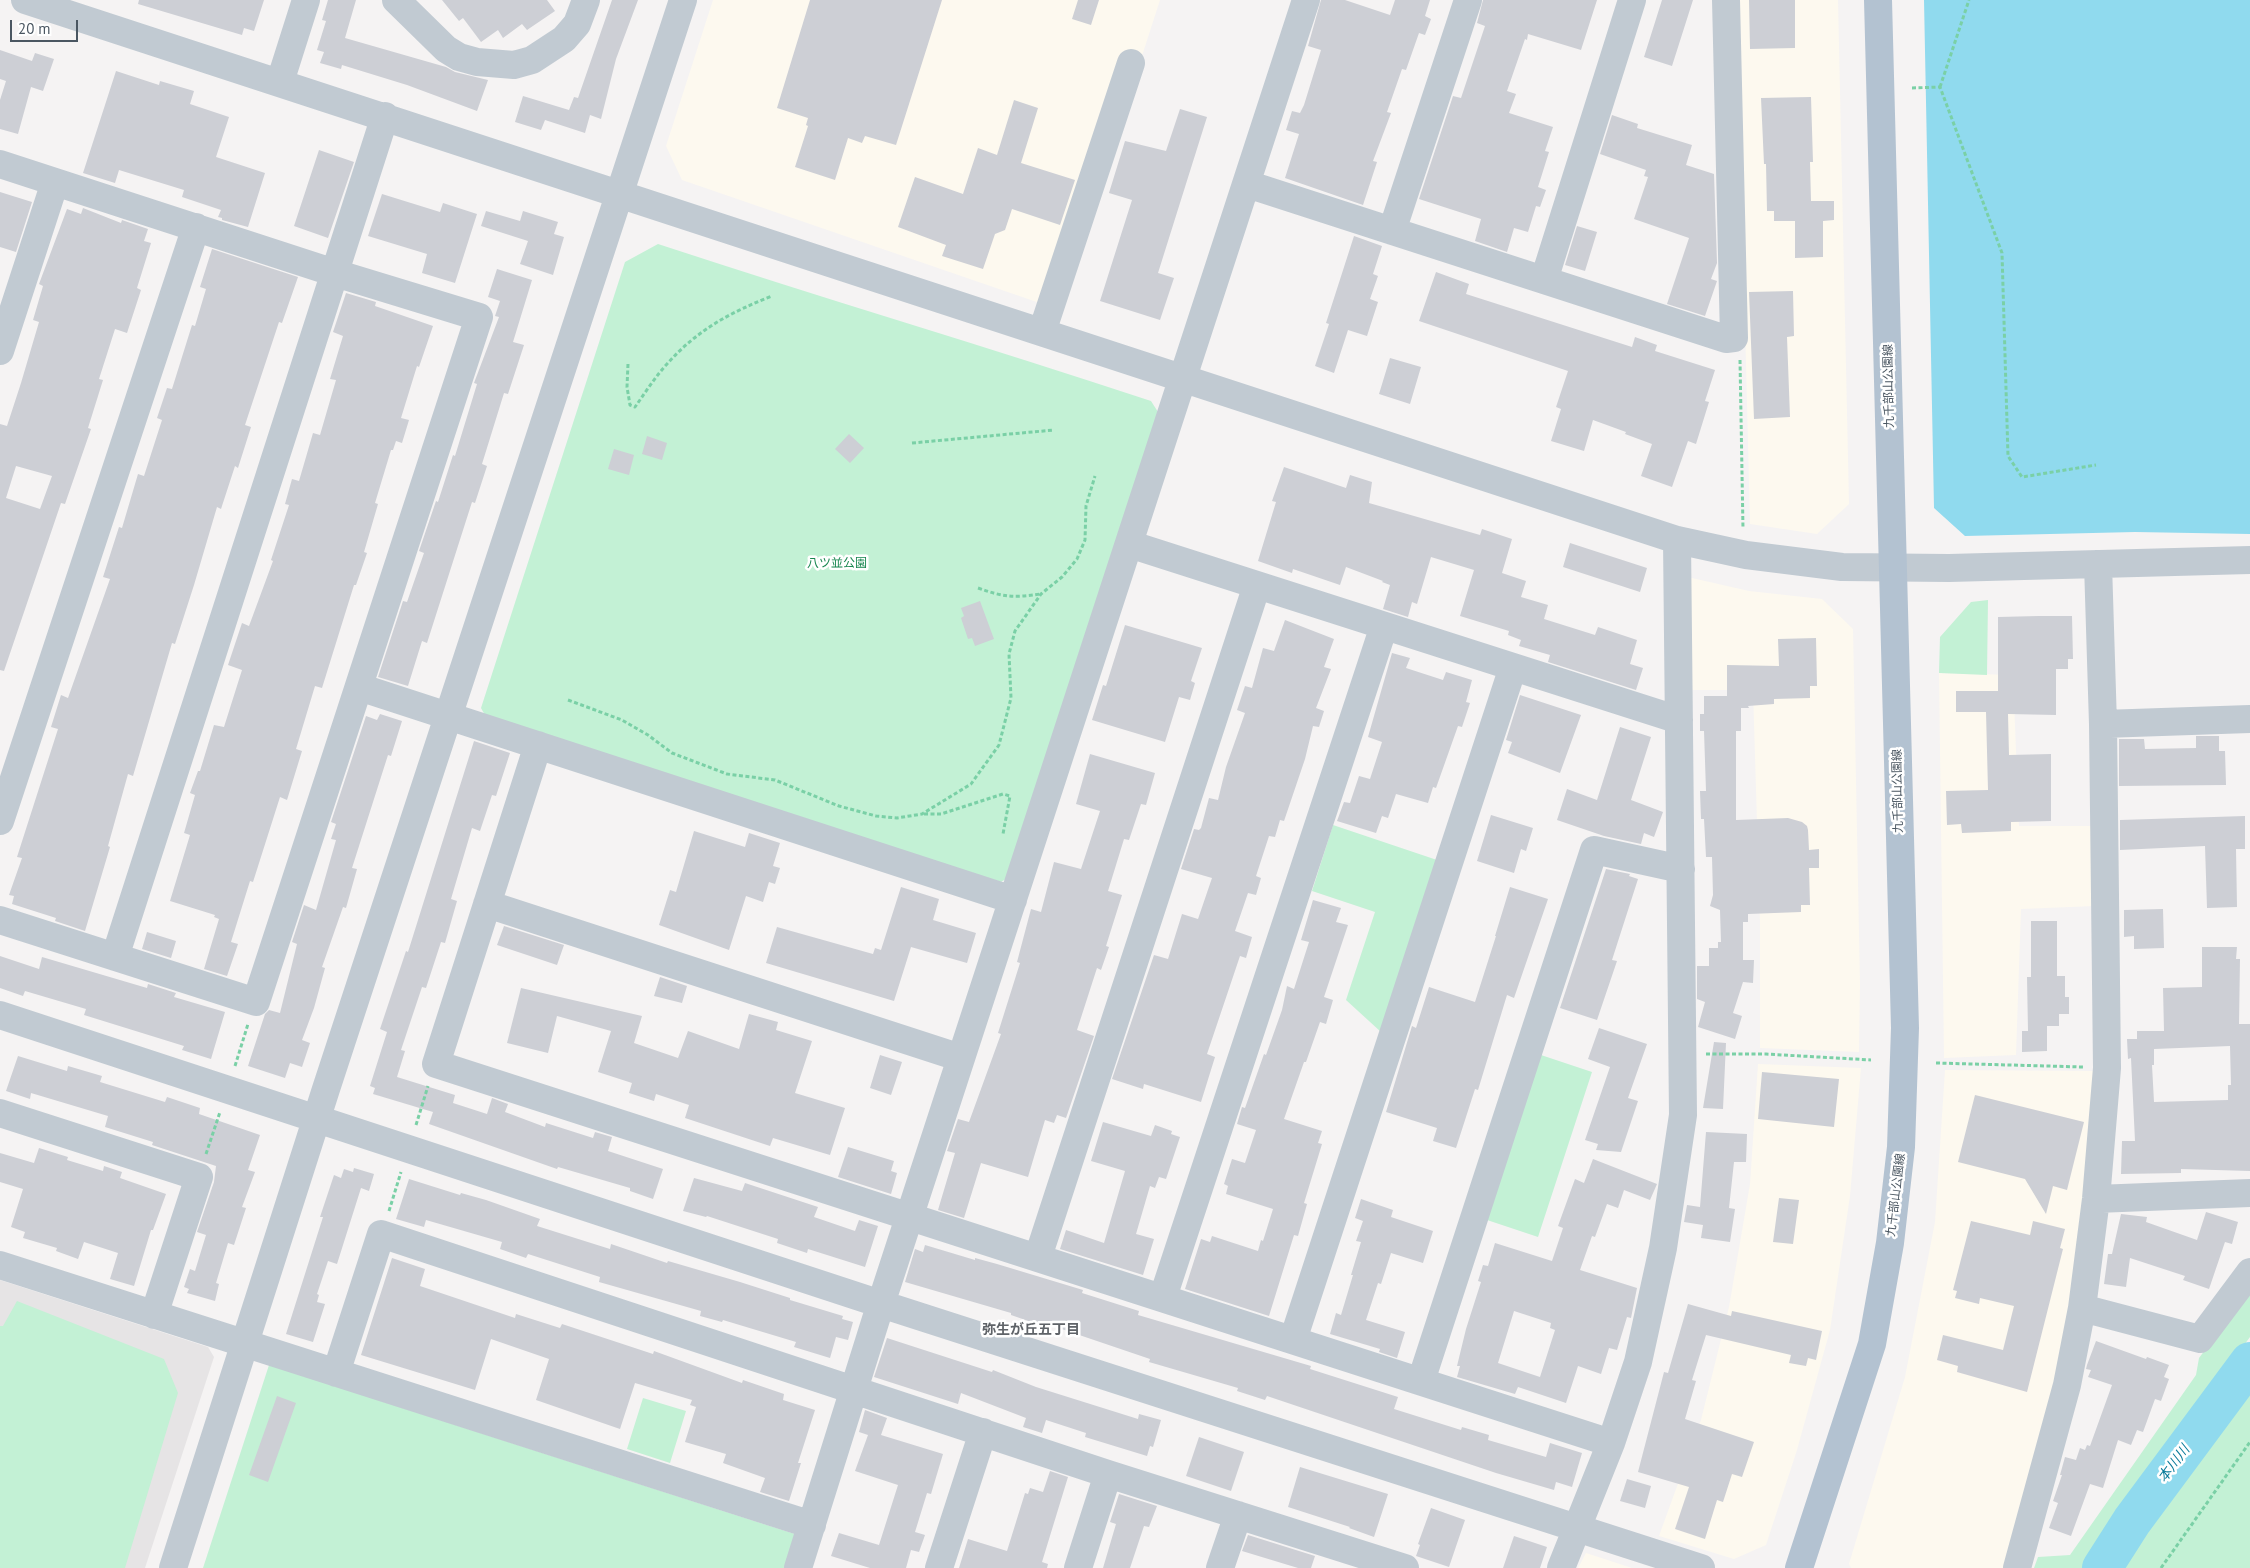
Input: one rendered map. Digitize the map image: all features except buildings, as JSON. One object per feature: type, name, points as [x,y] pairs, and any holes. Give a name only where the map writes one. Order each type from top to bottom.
[{"type":"main road","name":"九千部山公園線","points":[[1799,1568],[1872,1344],[1890,1243],[1901,1147],[1905,1028],[1878,0]]},
{"type":"street","points":[[25,0],[385,116],[1677,540],[1746,556],[1842,567],[1949,568],[2250,560]]},
{"type":"street","points":[[280,82],[306,0]]},
{"type":"street","points":[[396,0],[446,49],[459,57],[478,62],[514,64],[532,60],[564,40],[577,24],[586,0]]},
{"type":"street","points":[[173,1568],[317,1118],[682,0]]},
{"type":"street","points":[[798,1568],[881,1304],[1306,0]]},
{"type":"street","points":[[1392,231],[1468,0]]},
{"type":"street","points":[[1544,280],[1632,0]]},
{"type":"street","points":[[1247,184],[1726,338],[1734,338],[1726,0]]},
{"type":"street","points":[[1042,332],[1131,63]]},
{"type":"street","points":[[115,957],[385,116]]},
{"type":"street","points":[[0,164],[334,273],[479,317],[256,1002],[0,920]]},
{"type":"street","points":[[0,351],[55,182]]},
{"type":"street","points":[[0,821],[196,227]]},
{"type":"street","points":[[1561,1568],[1611,1443],[1638,1362],[1663,1248],[1683,1115],[1677,540]]},
{"type":"street","points":[[1130,544],[1679,720]]},
{"type":"street","points":[[2017,1568],[2067,1385],[2082,1308],[2096,1199],[2106,1068],[2103,724],[2098,564]]},
{"type":"street","points":[[1038,1257],[1257,585]]},
{"type":"street","points":[[1163,1297],[1384,626]]},
{"type":"street","points":[[1294,1340],[1513,667]]},
{"type":"street","points":[[358,687],[1013,900]]},
{"type":"street","points":[[2103,724],[2250,719]]},
{"type":"street","points":[[538,745],[436,1064],[910,1215],[1611,1443]]},
{"type":"street","points":[[1421,1381],[1594,850],[1681,869]]},
{"type":"street","points":[[487,904],[961,1058]]},
{"type":"street","points":[[0,1015],[881,1304],[1579,1527],[1701,1568]]},
{"type":"street","points":[[0,1113],[198,1177],[154,1314]]},
{"type":"street","points":[[2096,1199],[2250,1193]]},
{"type":"street","points":[[336,1373],[381,1234],[1108,1474],[1238,1515],[1363,1562],[1405,1568]]},
{"type":"street","points":[[0,1265],[812,1525]]},
{"type":"street","points":[[2082,1308],[2200,1339],[2250,1272]]},
{"type":"street","points":[[939,1568],[983,1432]]},
{"type":"street","points":[[1078,1568],[1108,1474]]},
{"type":"street","points":[[1220,1568],[1238,1515]]},
{"type":"path","points":[[1969,0],[1940,87],[2002,253],[2008,456],[2022,477],[2096,465]]},
{"type":"path","points":[[1912,88],[1940,87]]},
{"type":"path","points":[[628,364],[626,387],[630,406],[635,407],[665,365],[682,348],[713,323],[772,296]]},
{"type":"path","points":[[1734,338],[1740,354],[1743,530]]},
{"type":"path","points":[[912,443],[1054,430]]},
{"type":"path","points":[[922,814],[972,784],[1000,745],[1011,698],[1009,654],[1015,632],[1041,594],[1062,577],[1077,559],[1085,540],[1086,506],[1095,476]]},
{"type":"path","points":[[978,588],[1000,596],[1022,597],[1041,594]]},
{"type":"path","points":[[568,700],[622,720],[648,734],[672,753],[727,774],[775,780],[839,806],[876,816],[898,818],[922,814],[941,814],[1003,794],[1010,796],[1003,834]]},
{"type":"path","points":[[235,1067],[256,1002]]},
{"type":"path","points":[[1683,1054],[1766,1054],[1871,1060]]},
{"type":"path","points":[[1936,1063],[2106,1068]]},
{"type":"path","points":[[198,1177],[222,1105]]},
{"type":"path","points":[[2161,1568],[2250,1442]]},
{"type":"shaded area","points":[[713,0],[1160,0],[1060,310],[682,180],[666,146]]},
{"type":"shaded area","points":[[1737,0],[1838,0],[1849,504],[1817,534],[1750,524]]},
{"type":"shaded area","points":[[1692,578],[1749,591],[1822,599],[1853,629],[1860,984],[1859,1052],[1760,1048],[1760,922],[1753,690],[1686,690],[1685,581]]},
{"type":"shaded area","points":[[1939,673],[2013,675],[2019,826],[2094,826],[2095,906],[2021,909],[2016,1055],[1944,1058]]},
{"type":"shaded area","points":[[1758,1064],[1861,1068],[1850,1196],[1830,1330],[1797,1450],[1766,1545],[1734,1559],[1659,1536],[1701,1420],[1729,1307],[1750,1184]]},
{"type":"shaded area","points":[[1945,1070],[2096,1071],[2080,1263],[2051,1415],[2006,1568],[1851,1568],[1849,1564],[1905,1377],[1935,1222]]},
{"type":"shaded area","points":[[0,1280],[208,1347],[214,1357],[145,1568],[0,1568]]},
{"type":"shaded area","points":[[1586,1553],[1632,1568],[1578,1568]]},
{"type":"green space","name":"八ツ並公園","points":[[658,244],[1151,401],[1158,412],[1009,877],[1001,882],[486,717],[481,708],[625,262]]},
{"type":"green space","points":[[1988,600],[1987,675],[1939,673],[1940,637],[1971,602]]},
{"type":"green space","points":[[1333,825],[1437,860],[1381,1032],[1346,1000],[1375,912],[1312,891]]},
{"type":"green space","points":[[1541,1055],[1592,1072],[1538,1237],[1487,1220]]},
{"type":"green space","points":[[2250,1290],[2250,1337],[2106,1531],[2083,1568],[2034,1568],[2038,1557],[2070,1555],[2196,1375],[2199,1358]]},
{"type":"green space","points":[[17,1301],[164,1359],[178,1393],[125,1568],[0,1568],[0,1326],[3,1326]]},
{"type":"green space","points":[[269,1365],[798,1535],[787,1568],[203,1568]]},
{"type":"green space","points":[[2250,1392],[2250,1568],[2120,1568],[2131,1550]]},
{"type":"green space","points":[[643,1398],[686,1411],[670,1463],[627,1449]]},
{"type":"water","points":[[1924,0],[2250,0],[2250,534],[2135,532],[1965,536],[1934,508]]},
{"type":"waterway","name":"本川川","points":[[2102,1568],[2132,1521],[2250,1362]]},
{"type":"district","name":"弥生が丘五丁目","points":[[1031,1330]]}]
